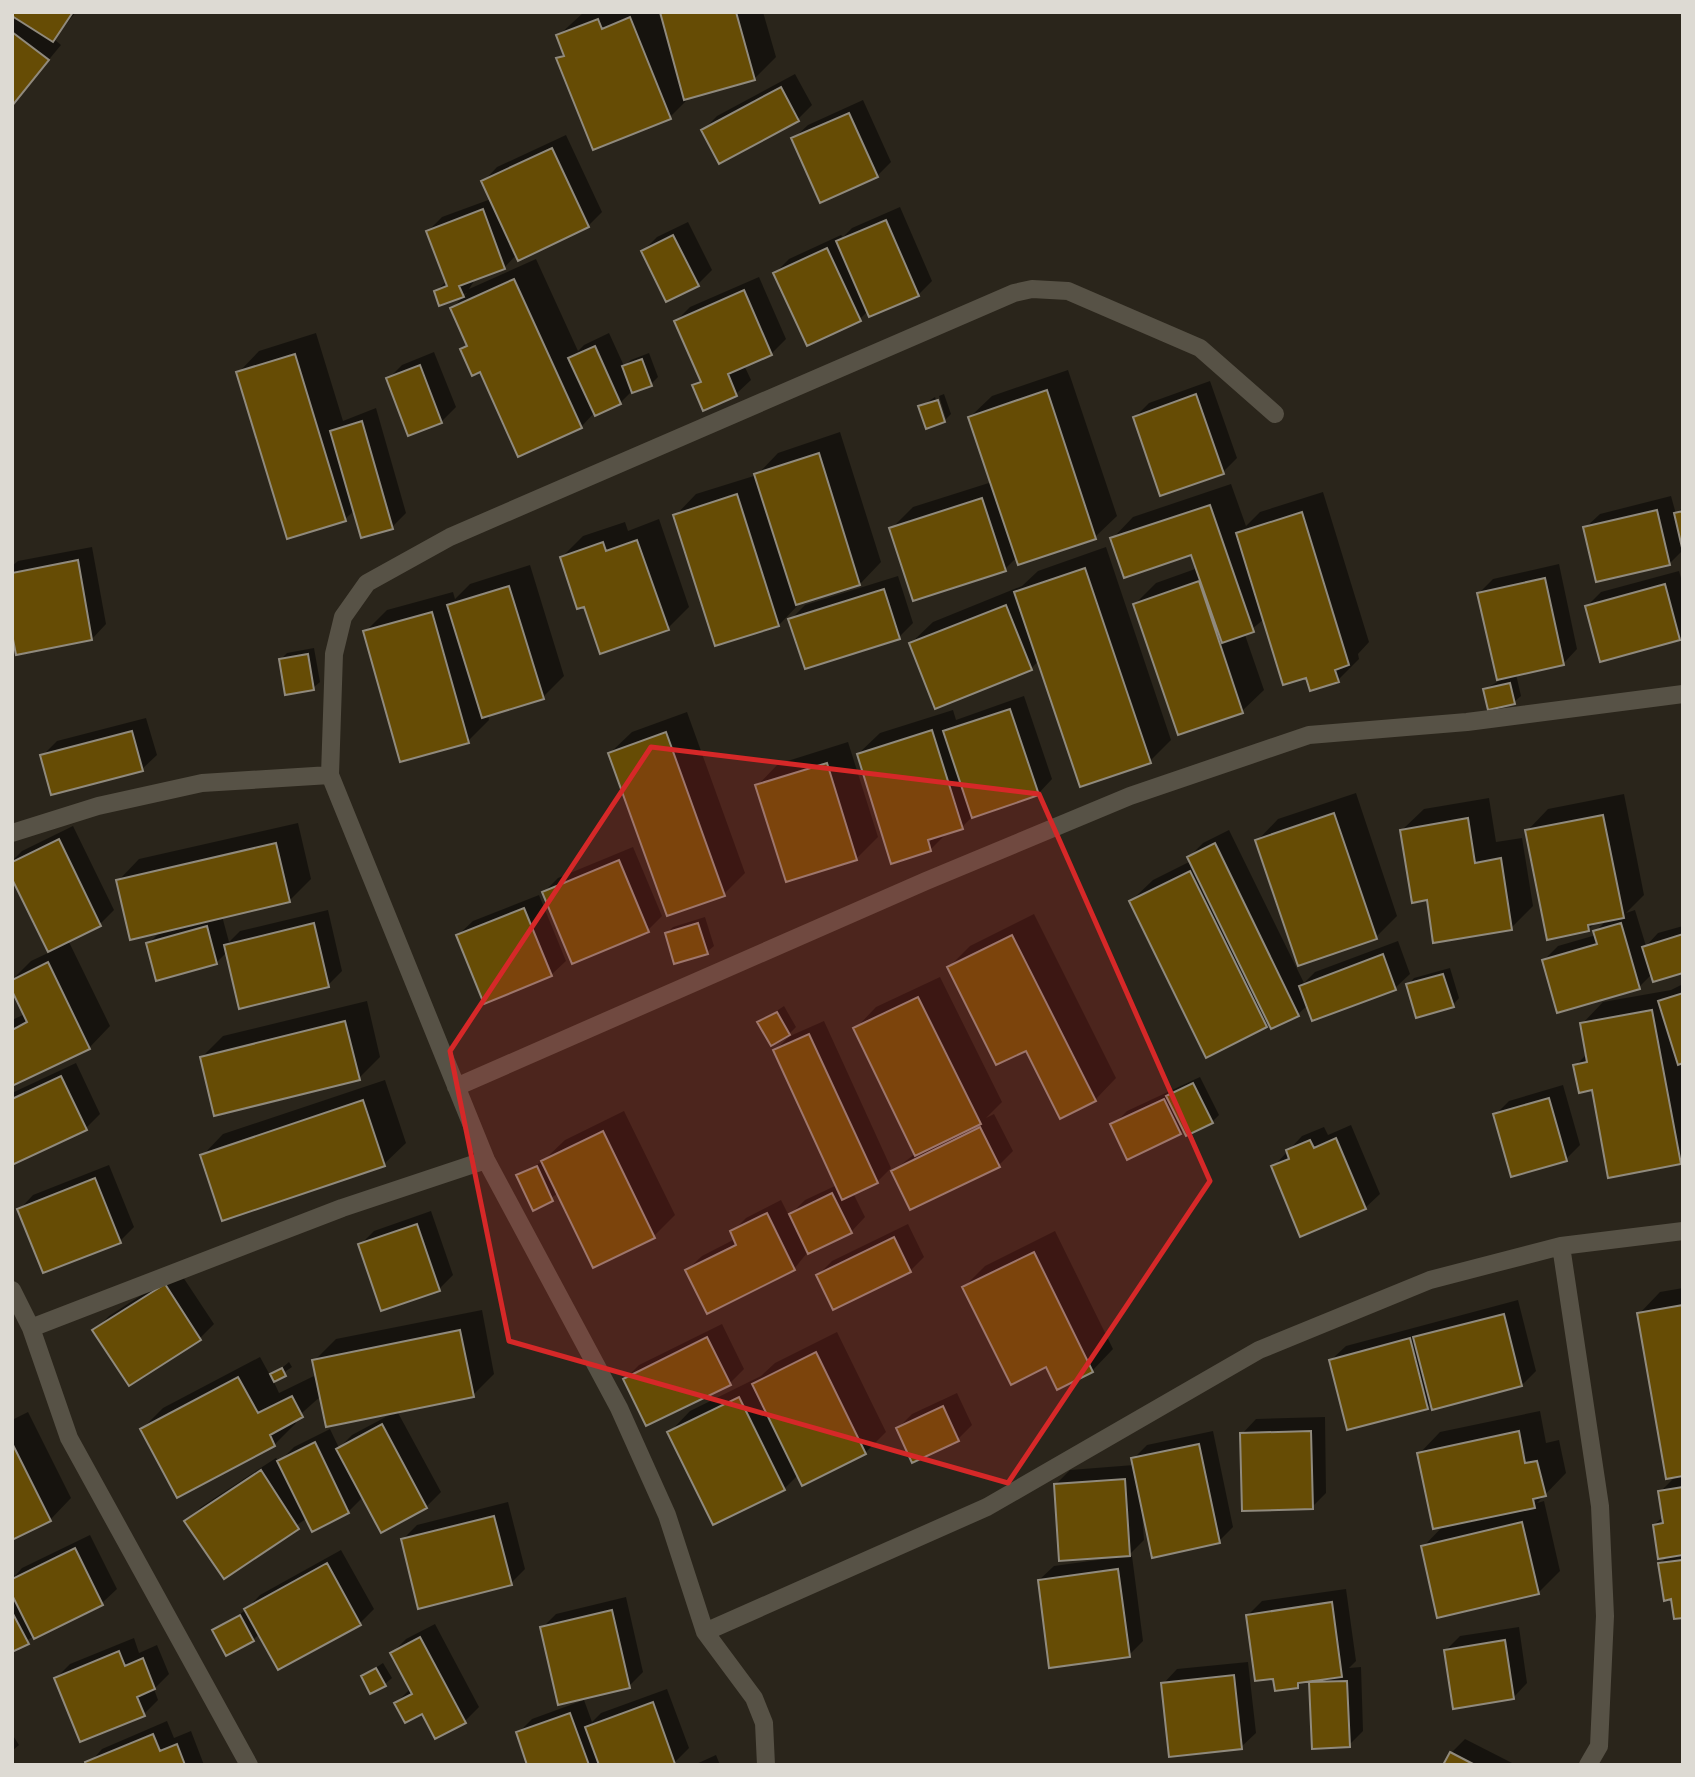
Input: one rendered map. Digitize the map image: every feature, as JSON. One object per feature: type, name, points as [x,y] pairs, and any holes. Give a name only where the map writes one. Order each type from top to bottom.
[{"type":"street","points":[[766,1765],[764,1723],[754,1698],[705,1632],[667,1515],[619,1408],[486,1160],[330,775],[334,654],[343,617],[367,583],[450,537],[1014,293],[1032,289],[1068,290],[1200,348],[1275,414]]},
{"type":"street","points":[[456,1087],[926,881],[1130,796],[1309,736],[1467,722],[1683,694]]},
{"type":"street","points":[[12,832],[98,806],[202,783],[330,775]]},
{"type":"street","points":[[31,1328],[342,1208],[486,1160]]},
{"type":"street","points":[[705,1632],[987,1507],[1259,1350],[1430,1280],[1561,1246],[1683,1231]]},
{"type":"street","points":[[1561,1246],[1600,1506],[1605,1616],[1599,1746],[1588,1765]]},
{"type":"street","points":[[12,1290],[31,1328],[69,1438],[249,1765]]},
{"type":"highlighted area","points":[[651,747],[1039,794],[1210,1181],[1008,1483],[509,1341],[450,1051]]},
{"type":"building","points":[[12,12],[73,12],[53,42],[12,16]]},
{"type":"building","points":[[660,12],[736,12],[755,80],[684,100]]},
{"type":"building","points":[[630,17],[671,119],[593,150],[556,58],[564,56],[556,35],[598,19],[602,29]]},
{"type":"building","points":[[12,32],[49,60],[12,106]]},
{"type":"building","points":[[781,87],[799,121],[719,164],[701,130]]},
{"type":"building","points":[[849,113],[878,177],[820,203],[791,138]]},
{"type":"building","points":[[552,148],[589,227],[518,261],[481,181]]},
{"type":"building","points":[[483,209],[505,269],[459,286],[464,297],[439,306],[434,291],[447,286],[426,231]]},
{"type":"building","points":[[886,220],[919,296],[869,317],[836,241]]},
{"type":"building","points":[[673,235],[699,286],[666,302],[641,251]]},
{"type":"building","points":[[827,248],[861,321],[807,346],[773,273]]},
{"type":"building","points":[[514,279],[582,428],[518,457],[480,372],[472,376],[460,349],[467,346],[450,308]]},
{"type":"building","points":[[744,290],[772,355],[728,374],[737,396],[703,411],[692,385],[701,382],[674,321]]},
{"type":"building","points":[[595,346],[621,404],[595,416],[568,358]]},
{"type":"building","points":[[295,354],[346,521],[287,539],[236,372]]},
{"type":"building","points":[[642,359],[652,386],[632,393],[622,366]]},
{"type":"building","points":[[420,365],[442,423],[408,436],[386,378]]},
{"type":"building","points":[[1047,390],[1096,539],[1018,565],[968,417]]},
{"type":"building","points":[[1196,394],[1224,474],[1160,496],[1133,417]]},
{"type":"building","points":[[938,400],[945,422],[926,429],[918,406]]},
{"type":"building","points":[[362,421],[393,529],[361,538],[330,431]]},
{"type":"building","points":[[819,453],[860,585],[796,605],[754,474]]},
{"type":"building","points":[[737,494],[779,626],[715,646],[673,515]]},
{"type":"building","points":[[982,498],[1006,571],[913,601],[889,528]]},
{"type":"building","points":[[1210,505],[1254,632],[1222,643],[1191,555],[1124,578],[1110,538]]},
{"type":"building","points":[[1657,510],[1670,565],[1596,582],[1583,527]]},
{"type":"building","points":[[1683,511],[1683,552],[1674,513]]},
{"type":"building","points":[[1302,512],[1349,665],[1335,670],[1339,682],[1310,691],[1306,678],[1283,685],[1236,533]]},
{"type":"building","points":[[637,540],[669,630],[600,654],[584,607],[577,609],[560,557],[603,542],[606,551]]},
{"type":"building","points":[[78,560],[92,640],[16,655],[12,634],[12,573]]},
{"type":"building","points":[[1085,568],[1151,763],[1080,787],[1014,592]]},
{"type":"building","points":[[1545,578],[1564,665],[1497,680],[1477,593]]},
{"type":"building","points":[[1199,581],[1243,713],[1178,735],[1133,604]]},
{"type":"building","points":[[1665,584],[1680,640],[1600,662],[1585,606]]},
{"type":"building","points":[[509,586],[544,699],[482,718],[447,605]]},
{"type":"building","points":[[884,589],[900,639],[805,669],[788,619]]},
{"type":"building","points":[[1006,605],[1032,670],[935,709],[909,643]]},
{"type":"building","points":[[432,612],[469,743],[400,762],[363,631]]},
{"type":"building","points":[[308,654],[314,690],[285,695],[279,659]]},
{"type":"building","points":[[1510,683],[1515,704],[1488,710],[1483,689]]},
{"type":"building","points":[[1010,709],[1039,795],[972,818],[943,731]]},
{"type":"building","points":[[932,730],[963,829],[928,840],[931,851],[891,864],[857,754]]},
{"type":"building","points":[[132,731],[143,771],[51,795],[40,755]]},
{"type":"building","points":[[666,732],[725,896],[667,916],[608,753]]},
{"type":"building","points":[[827,763],[857,860],[786,882],[755,785]]},
{"type":"building","points":[[1334,813],[1377,939],[1298,966],[1255,840]]},
{"type":"building","points":[[1603,815],[1624,918],[1588,925],[1589,931],[1547,940],[1525,830]]},
{"type":"building","points":[[1468,818],[1475,863],[1501,858],[1512,930],[1433,943],[1427,900],[1412,903],[1400,830]]},
{"type":"building","points":[[59,839],[101,926],[48,952],[12,879],[12,862]]},
{"type":"building","points":[[276,843],[290,902],[130,940],[116,880]]},
{"type":"building","points":[[1215,843],[1299,1016],[1271,1029],[1187,857]]},
{"type":"building","points":[[619,860],[649,932],[572,964],[542,892]]},
{"type":"building","points":[[1190,871],[1267,1027],[1206,1058],[1129,901]]},
{"type":"building","points":[[524,908],[552,976],[484,1004],[456,935]]},
{"type":"building","points":[[314,923],[329,987],[239,1009],[224,945]]},
{"type":"building","points":[[698,923],[708,954],[674,964],[665,933]]},
{"type":"building","points":[[1621,923],[1640,989],[1557,1013],[1542,960],[1597,944],[1593,931]]},
{"type":"building","points":[[207,926],[217,964],[156,981],[146,943]]},
{"type":"building","points":[[1683,934],[1683,973],[1653,982],[1642,947]]},
{"type":"building","points":[[1012,935],[1096,1101],[1060,1119],[1026,1051],[996,1065],[947,967]]},
{"type":"building","points":[[1383,954],[1396,990],[1312,1021],[1299,986]]},
{"type":"building","points":[[48,962],[90,1049],[12,1086],[12,1030],[27,1022],[12,991],[12,980]]},
{"type":"building","points":[[1443,974],[1454,1007],[1416,1018],[1406,984]]},
{"type":"building","points":[[1683,993],[1683,1063],[1678,1065],[1658,1001]]},
{"type":"building","points":[[918,997],[981,1124],[915,1156],[853,1028]]},
{"type":"building","points":[[1652,1010],[1681,1164],[1608,1178],[1592,1090],[1579,1093],[1573,1065],[1587,1062],[1580,1023]]},
{"type":"building","points":[[777,1012],[790,1035],[771,1046],[757,1022]]},
{"type":"building","points":[[345,1021],[360,1080],[214,1116],[200,1057]]},
{"type":"building","points":[[809,1034],[878,1183],[842,1200],[773,1050]]},
{"type":"building","points":[[61,1076],[87,1130],[12,1165],[12,1099]]},
{"type":"building","points":[[1193,1083],[1213,1123],[1186,1136],[1166,1096]]},
{"type":"building","points":[[1549,1098],[1567,1161],[1511,1177],[1493,1114]]},
{"type":"building","points":[[1164,1099],[1181,1134],[1127,1160],[1110,1124]]},
{"type":"building","points":[[363,1100],[385,1166],[222,1221],[200,1155]]},
{"type":"building","points":[[980,1127],[1000,1167],[910,1210],[891,1171]]},
{"type":"building","points":[[603,1131],[655,1238],[593,1268],[541,1161]]},
{"type":"building","points":[[1336,1138],[1366,1209],[1300,1237],[1271,1166],[1289,1159],[1286,1150],[1310,1140],[1314,1148]]},
{"type":"building","points":[[537,1166],[553,1201],[533,1211],[516,1175]]},
{"type":"building","points":[[95,1178],[121,1243],[43,1273],[17,1209]]},
{"type":"building","points":[[832,1193],[852,1233],[808,1254],[789,1214]]},
{"type":"building","points":[[767,1213],[795,1270],[707,1314],[685,1270],[736,1245],[730,1231]]},
{"type":"building","points":[[417,1224],[440,1291],[381,1311],[358,1244]]},
{"type":"building","points":[[894,1237],[911,1272],[833,1310],[816,1275]]},
{"type":"building","points":[[1034,1252],[1093,1372],[1057,1390],[1046,1367],[1011,1385],[962,1287]]},
{"type":"building","points":[[165,1284],[201,1340],[129,1386],[92,1330]]},
{"type":"building","points":[[1683,1305],[1683,1476],[1666,1479],[1637,1313]]},
{"type":"building","points":[[1504,1314],[1522,1386],[1432,1410],[1413,1337]]},
{"type":"building","points":[[460,1330],[474,1397],[326,1427],[312,1360]]},
{"type":"building","points":[[707,1337],[731,1385],[646,1426],[623,1379]]},
{"type":"building","points":[[1410,1338],[1428,1409],[1347,1430],[1329,1360]]},
{"type":"building","points":[[816,1352],[866,1454],[802,1486],[752,1384]]},
{"type":"building","points":[[282,1368],[286,1376],[274,1382],[270,1374]]},
{"type":"building","points":[[238,1377],[258,1413],[292,1396],[303,1417],[270,1435],[275,1446],[177,1498],[140,1429]]},
{"type":"building","points":[[739,1397],[785,1490],[713,1525],[667,1432]]},
{"type":"building","points":[[943,1406],[959,1441],[912,1463],[896,1428]]},
{"type":"building","points":[[382,1424],[427,1508],[381,1533],[336,1449]]},
{"type":"building","points":[[1311,1431],[1313,1509],[1242,1511],[1240,1433]]},
{"type":"building","points":[[1519,1431],[1525,1463],[1537,1461],[1546,1496],[1533,1499],[1535,1508],[1433,1529],[1417,1453]]},
{"type":"building","points":[[315,1442],[349,1513],[312,1532],[277,1461]]},
{"type":"building","points":[[12,1443],[51,1521],[12,1540]]},
{"type":"building","points":[[1199,1444],[1220,1543],[1152,1558],[1131,1458]]},
{"type":"building","points":[[261,1470],[299,1529],[224,1579],[184,1521]]},
{"type":"building","points":[[1125,1479],[1130,1556],[1059,1561],[1054,1484]]},
{"type":"building","points":[[1683,1487],[1683,1555],[1658,1559],[1653,1525],[1663,1523],[1658,1491]]},
{"type":"building","points":[[494,1516],[512,1585],[418,1609],[401,1539]]},
{"type":"building","points":[[1522,1522],[1539,1594],[1437,1618],[1421,1546]]},
{"type":"building","points":[[75,1548],[103,1605],[34,1639],[12,1595],[12,1579]]},
{"type":"building","points":[[1683,1560],[1683,1618],[1674,1619],[1671,1599],[1664,1601],[1658,1563]]},
{"type":"building","points":[[327,1563],[361,1625],[278,1670],[244,1609]]},
{"type":"building","points":[[1118,1569],[1130,1657],[1049,1668],[1038,1580]]},
{"type":"building","points":[[1332,1602],[1342,1677],[1298,1683],[1298,1688],[1275,1691],[1273,1679],[1255,1681],[1246,1615]]},
{"type":"building","points":[[612,1610],[630,1688],[558,1705],[540,1627]]},
{"type":"building","points":[[12,1612],[29,1644],[12,1652]]},
{"type":"building","points":[[240,1615],[254,1641],[226,1656],[212,1630]]},
{"type":"building","points":[[420,1637],[466,1723],[435,1739],[422,1714],[405,1723],[394,1703],[412,1694],[390,1653]]},
{"type":"building","points":[[1505,1640],[1514,1699],[1453,1709],[1444,1650]]},
{"type":"building","points":[[119,1651],[125,1666],[143,1658],[155,1689],[137,1697],[145,1716],[80,1742],[54,1678]]},
{"type":"building","points":[[376,1668],[386,1686],[370,1694],[361,1676]]},
{"type":"building","points":[[1234,1675],[1242,1749],[1169,1757],[1161,1683]]},
{"type":"building","points":[[1347,1681],[1350,1747],[1312,1749],[1309,1682]]},
{"type":"building","points":[[653,1702],[675,1764],[599,1765],[585,1727]]},
{"type":"building","points":[[570,1713],[589,1765],[527,1765],[516,1732]]},
{"type":"building","points":[[153,1734],[160,1751],[177,1744],[185,1765],[86,1765],[85,1762]]},
{"type":"building","points":[[1450,1752],[1475,1765],[1443,1765]]}]
